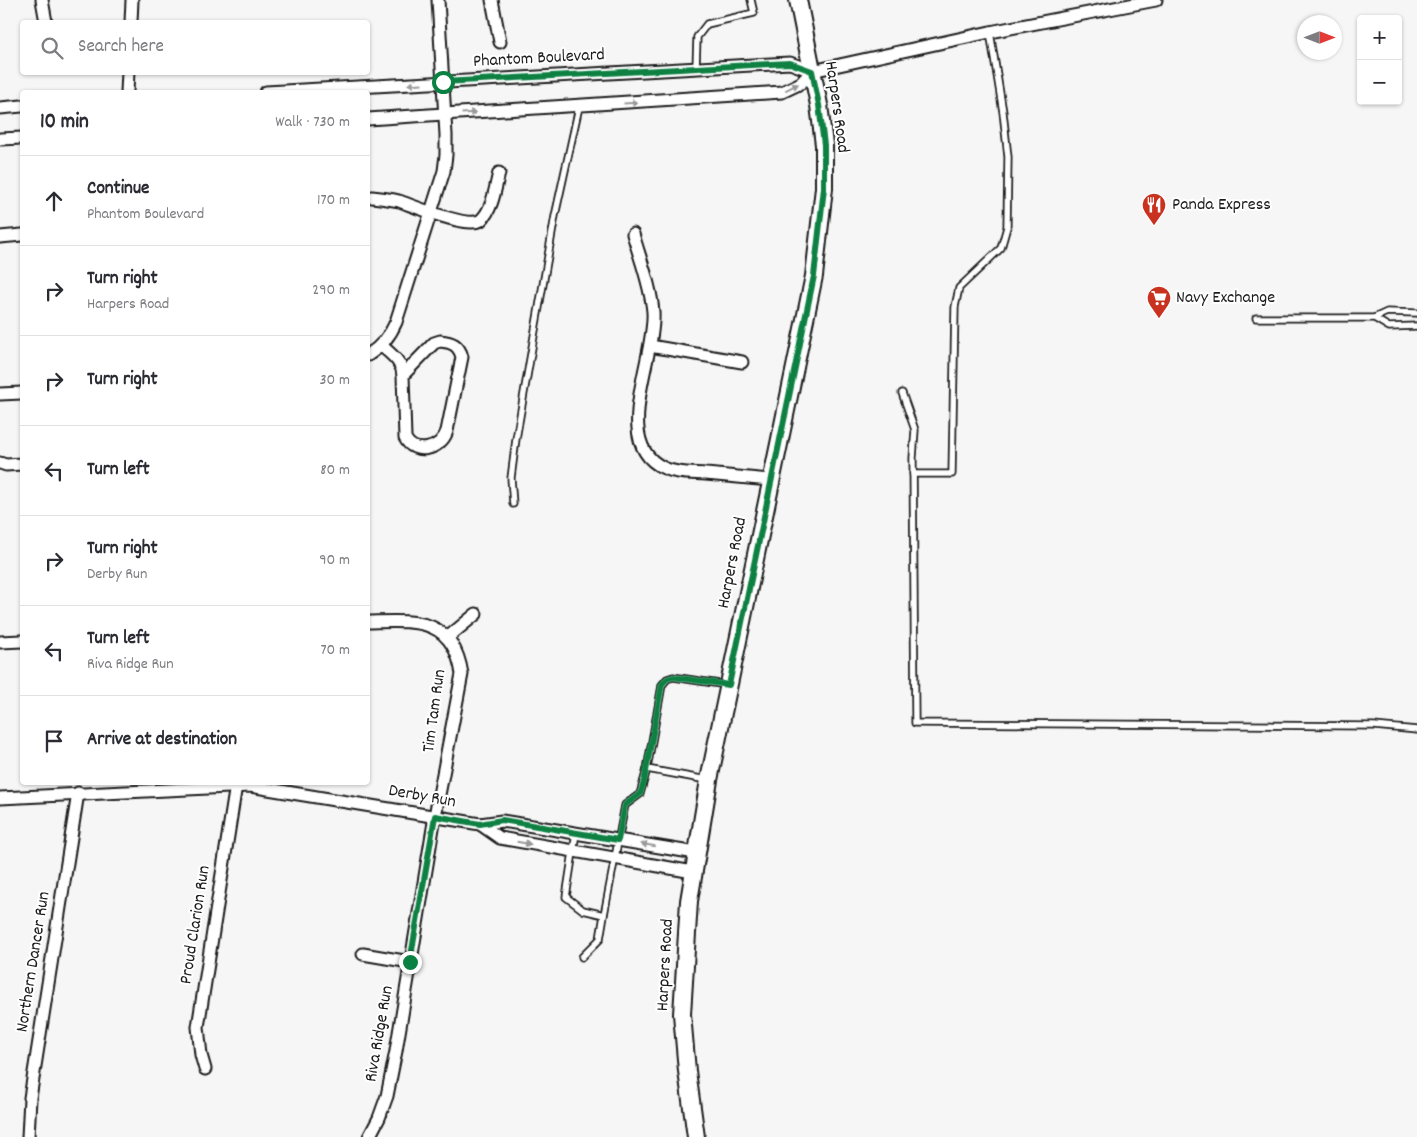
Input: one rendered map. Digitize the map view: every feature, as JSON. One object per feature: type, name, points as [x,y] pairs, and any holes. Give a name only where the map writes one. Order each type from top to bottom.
[{"type":"street","points":[[42,0],[46,20]]},
{"type":"street","points":[[131,20],[132,0]]},
{"type":"street","points":[[370,353],[381,345],[391,333],[396,322],[444,171],[446,155],[445,115],[438,0]]},
{"type":"street","points":[[492,0],[500,42]]},
{"type":"street","name":"Harpers Road","points":[[696,1137],[682,1014],[689,901],[709,780],[814,276],[824,188],[824,145],[819,105],[798,0]]},
{"type":"street","points":[[370,119],[579,107],[782,92],[801,83],[812,71],[990,32],[1156,0]]},
{"type":"street","name":"Phantom Boulevard","points":[[301,90],[790,63],[812,71]]},
{"type":"street","points":[[127,90],[128,75]]},
{"type":"street","points":[[0,108],[20,106]]},
{"type":"street","points":[[0,139],[20,138]]},
{"type":"street","points":[[372,197],[397,201],[470,222],[481,219],[491,205],[499,173]]},
{"type":"street","points":[[633,234],[649,288],[653,313],[650,346],[637,420],[638,437],[644,452],[654,462],[674,472],[770,480]]},
{"type":"street","points":[[0,237],[20,235]]},
{"type":"street","points":[[381,345],[399,362],[403,369],[403,375],[405,438],[408,444],[414,448],[432,448],[439,445],[445,439],[447,432],[462,357],[460,350],[455,344],[450,342],[440,341],[434,343],[403,375]]},
{"type":"street","points":[[650,346],[742,362]]},
{"type":"street","points":[[0,394],[20,393]]},
{"type":"street","points":[[0,462],[6,466],[20,464]]},
{"type":"street","points":[[446,638],[476,614]]},
{"type":"street","name":"Tim Tam Run","points":[[370,622],[414,621],[427,624],[446,638],[460,661],[461,682],[435,816]]},
{"type":"street","points":[[0,642],[20,641]]},
{"type":"street","name":"Derby Run","points":[[0,798],[236,785],[250,786],[480,824],[502,820],[696,852]]},
{"type":"street","name":"Proud Clarion Run","points":[[205,1069],[201,1055],[198,1027],[236,785]]},
{"type":"street","name":"Northern Dancer Run","points":[[28,1137],[30,1098],[78,793]]},
{"type":"street","name":"Riva Ridge Run","points":[[369,1137],[379,1118],[387,1096],[435,816]]},
{"type":"street","name":"Derby Run","points":[[480,824],[500,838],[693,872]]},
{"type":"street","points":[[363,954],[410,962]]},
{"type":"lane","points":[[696,68],[697,37],[707,24],[754,12],[751,0]]},
{"type":"lane","points":[[913,474],[952,474],[955,307],[959,288],[1001,248],[1007,227],[1007,148],[1004,112],[990,32]]},
{"type":"lane","points":[[513,504],[510,478],[516,440],[556,216],[579,107]]},
{"type":"lane","points":[[1256,318],[1374,318],[1387,312],[1417,314]]},
{"type":"lane","points":[[1374,318],[1389,327],[1417,326]]},
{"type":"lane","points":[[902,393],[915,430],[913,474],[915,723],[1374,726],[1417,730]]},
{"type":"lane","points":[[582,957],[600,939],[625,805],[640,794],[662,684],[667,679],[673,677],[729,685]]},
{"type":"lane","points":[[646,769],[709,780]]},
{"type":"lane","points":[[576,833],[566,897],[583,910],[604,914]]},
{"type":"place","name":"Panda Express","points":[[1154,226]]},
{"type":"place","name":"Navy Exchange","points":[[1159,319]]},
{"type":"route","points":[[410,962],[435,816],[480,824],[502,820],[618,840],[625,805],[640,794],[644,782],[662,684],[667,679],[673,677],[729,685],[770,480],[814,276],[824,188],[824,145],[812,71],[790,63],[443,82]]}]
